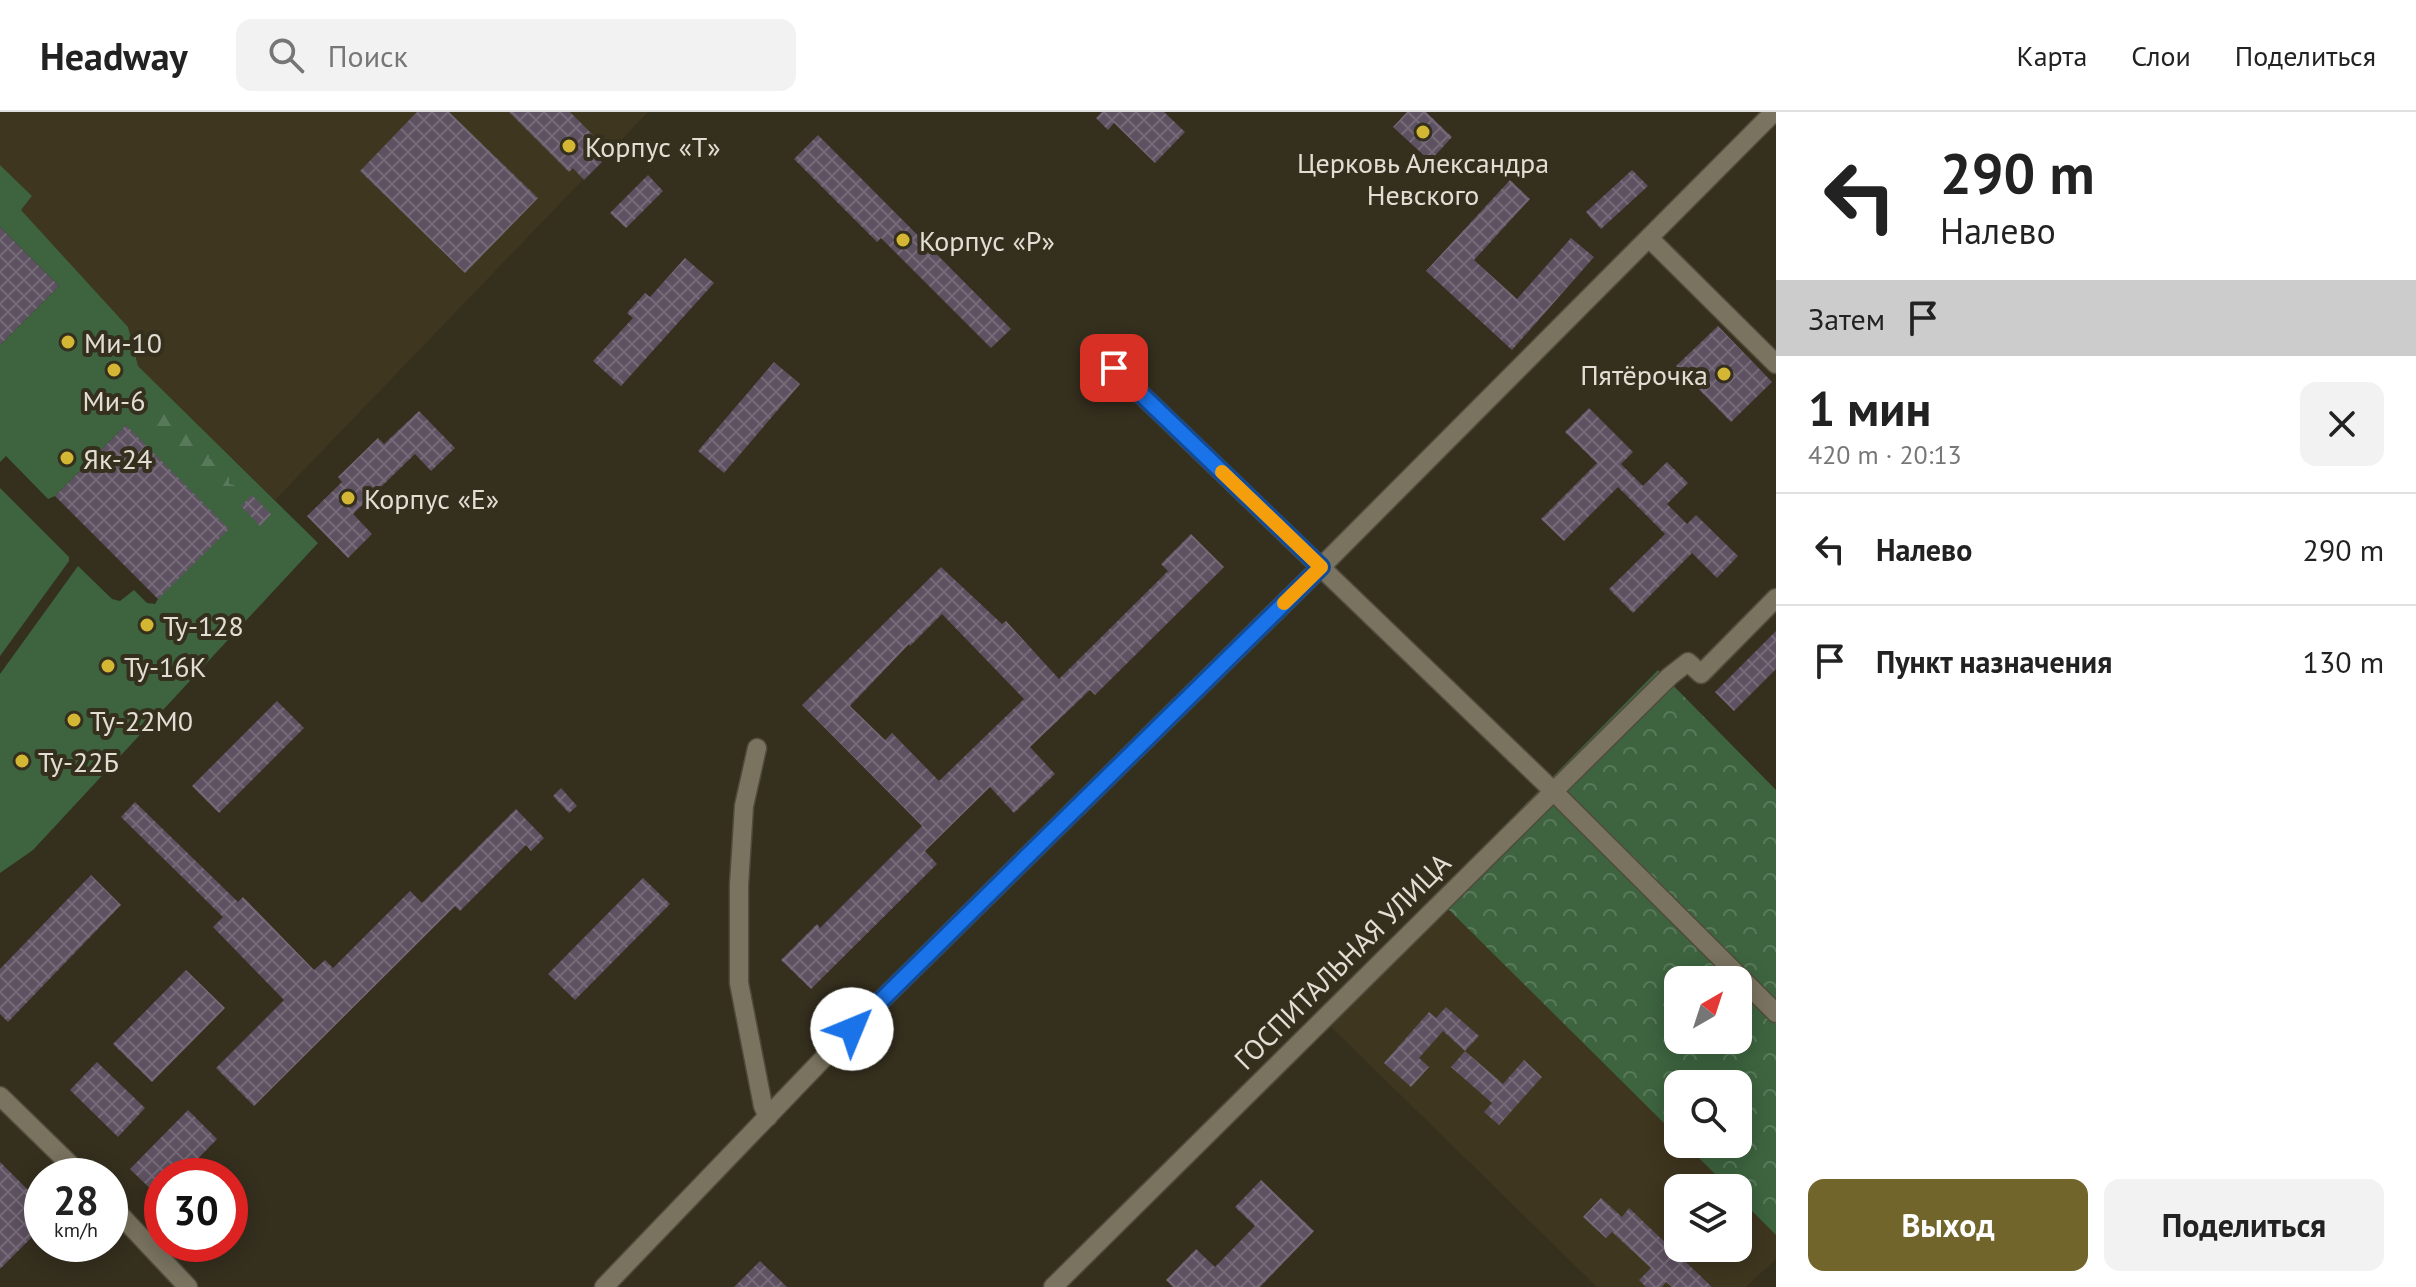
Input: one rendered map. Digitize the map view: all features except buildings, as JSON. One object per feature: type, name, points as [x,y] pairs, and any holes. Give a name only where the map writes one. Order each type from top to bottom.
[{"type":"street","points":[[604,1287],[843,1038],[1437,452],[1774,112]]},
{"type":"street","points":[[1649,238],[1776,364]]},
{"type":"street","points":[[1091,346],[1550,787],[1776,1013]]},
{"type":"street","name":"ГОСПИТАЛЬНАЯ УЛИЦА","points":[[1053,1287],[1550,787],[1688,662],[1701,674],[1776,598]]},
{"type":"street","points":[[757,748],[744,806],[739,885],[739,983],[763,1106],[768,1117]]},
{"type":"street","points":[[0,1096],[64,1158]]},
{"type":"street","points":[[128,1223],[188,1287]]},
{"type":"shaded area","points":[[0,112],[648,112],[275,500],[138,366],[128,327],[21,210],[32,196],[0,165]]},
{"type":"shaded area","points":[[1447,908],[1664,1123],[1664,1158],[1699,1158],[1715,1174],[1664,1174],[1664,1262],[1752,1262],[1752,1211],[1776,1235],[1776,1259],[1746,1287],[1597,1287],[1329,1025]]},
{"type":"green space","points":[[0,165],[32,196],[21,210],[128,327],[138,366],[318,543],[33,850],[0,873],[0,674],[78,566],[112,599],[120,601],[134,590],[147,603],[155,604],[158,599],[126,425],[55,496],[48,499],[6,456],[0,462],[0,345],[59,286],[0,227]]},
{"type":"green space","points":[[155,389],[166,394],[169,402],[173,402],[187,416],[184,432],[191,438],[201,430],[219,447],[208,458],[229,475],[229,484],[234,485],[240,495],[233,502],[201,485],[204,476],[193,464],[189,467],[183,461],[173,465],[167,456],[172,453],[164,444],[158,447],[142,432],[148,421],[139,415],[140,401]]},
{"type":"green space","points":[[0,488],[69,557],[69,561],[0,656]]},
{"type":"green space","points":[[1658,670],[1776,790],[1776,1235],[1752,1211],[1752,1174],[1715,1174],[1699,1158],[1752,1158],[1752,1070],[1664,1070],[1664,1123],[1435,896]]},
{"type":"slow traffic","points":[[1222,472],[1321,567],[1284,603]]},
{"type":"place","name":"Церковь Александра Невского","points":[[1423,132]]},
{"type":"place","name":"Корпус «Т»","points":[[569,146]]},
{"type":"place","name":"Корпус «Р»","points":[[903,240]]},
{"type":"place","name":"Ми-10","points":[[68,342]]},
{"type":"place","name":"Ми-6","points":[[114,370]]},
{"type":"place","name":"Пятёрочка","points":[[1724,374]]},
{"type":"place","name":"Як-24","points":[[67,458]]},
{"type":"place","name":"Корпус «Е»","points":[[348,498]]},
{"type":"place","name":"Ту-128","points":[[147,625]]},
{"type":"place","name":"Ту-16К","points":[[108,666]]},
{"type":"place","name":"Ту-22М0","points":[[74,720]]},
{"type":"place","name":"Ту-22Б","points":[[22,761]]},
{"type":"route","points":[[852,1029],[1321,567],[1114,368]]}]
